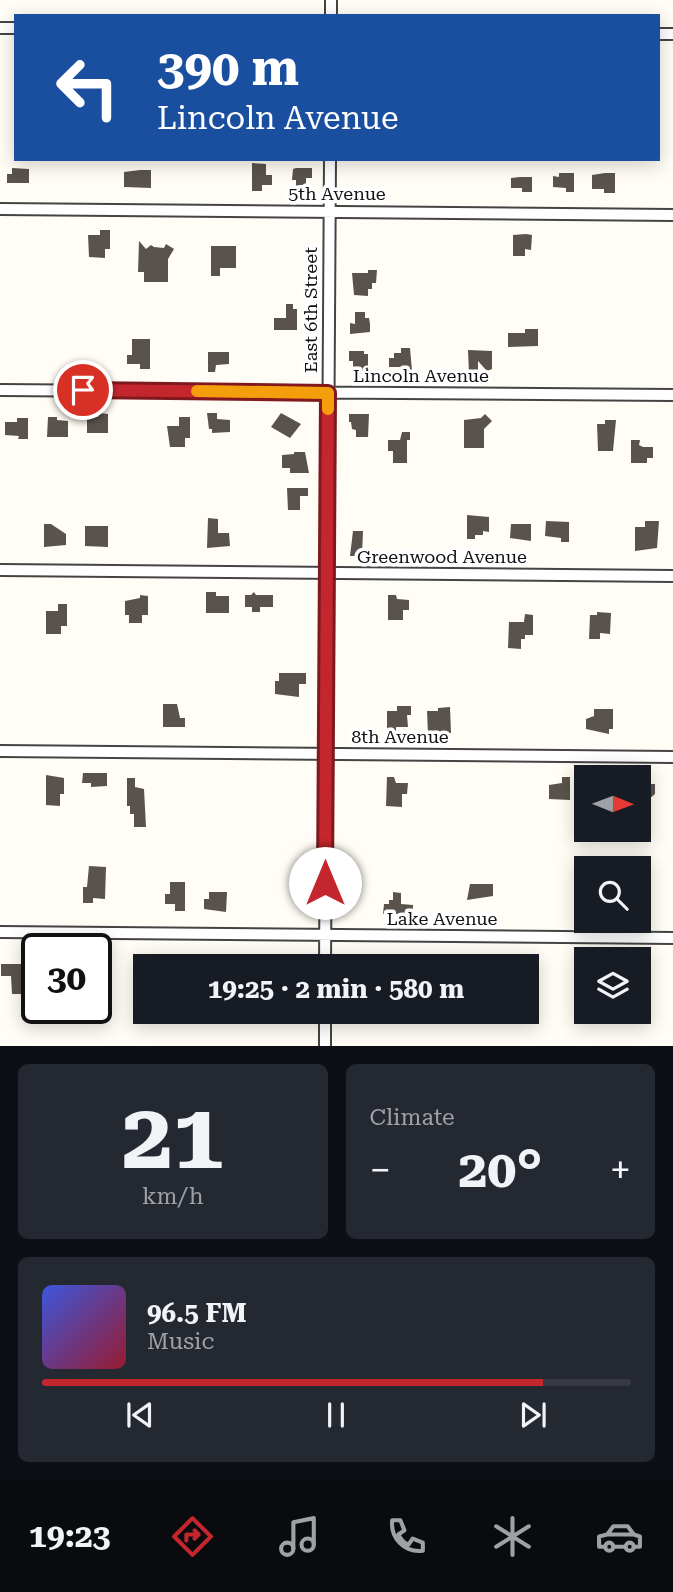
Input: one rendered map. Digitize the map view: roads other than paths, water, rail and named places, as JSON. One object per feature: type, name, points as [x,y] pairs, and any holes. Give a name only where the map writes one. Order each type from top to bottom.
[{"type":"street","name":"East 6th Street","points":[[325,954],[330,161]]},
{"type":"street","name":"5th Avenue","points":[[0,209],[673,215]]},
{"type":"street","name":"Lincoln Avenue","points":[[0,390],[673,395]]},
{"type":"street","name":"Greenwood Avenue","points":[[0,570],[673,576]]},
{"type":"street","name":"8th Avenue","points":[[0,751],[673,757]]},
{"type":"street","name":"Lake Avenue","points":[[0,932],[673,938]]},
{"type":"street","points":[[325,1024],[325,1046]]}]
